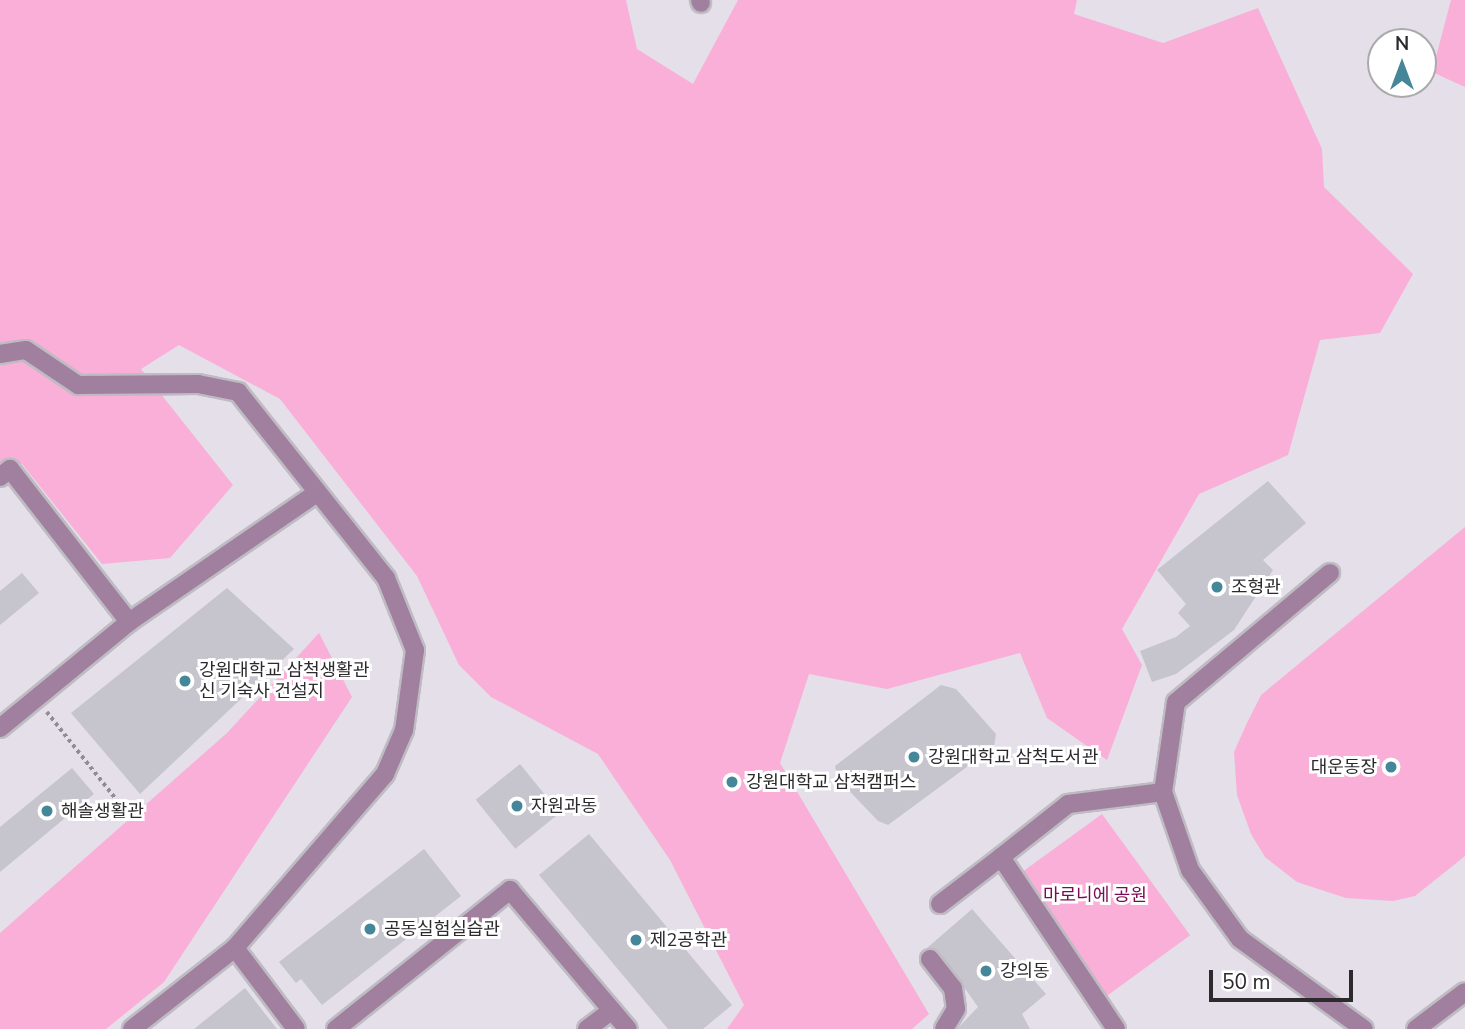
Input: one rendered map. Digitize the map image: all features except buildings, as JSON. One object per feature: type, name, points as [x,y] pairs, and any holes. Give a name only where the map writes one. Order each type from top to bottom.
[{"type":"street","points":[[0,354],[26,350],[78,385],[198,384],[238,392],[386,578],[415,650],[404,730],[385,775],[235,948],[132,1029]]},
{"type":"street","points":[[0,477],[10,469],[129,622]]},
{"type":"street","points":[[0,728],[129,622],[317,494]]},
{"type":"street","points":[[1330,573],[1176,702],[1163,792],[1190,870],[1240,939],[1364,1029]]},
{"type":"street","points":[[940,904],[1068,804],[1163,792]]},
{"type":"street","points":[[1001,857],[1116,1029]]},
{"type":"street","points":[[336,1029],[510,890],[628,1029]]},
{"type":"street","points":[[235,948],[296,1029]]},
{"type":"street","points":[[930,959],[953,988],[956,1009],[944,1029]]},
{"type":"street","points":[[1416,1029],[1465,992]]},
{"type":"street","points":[[587,1029],[612,1010]]},
{"type":"path","points":[[37,699],[124,809]]},
{"type":"green space","points":[[0,0],[626,0],[637,49],[693,84],[738,0],[1077,0],[1074,14],[1163,43],[1258,8],[1322,149],[1324,187],[1413,274],[1380,333],[1320,340],[1288,455],[1199,494],[1122,629],[1142,665],[1107,760],[1047,718],[1020,653],[887,689],[809,674],[780,763],[929,1014],[912,1029],[727,1029],[744,1005],[670,860],[598,754],[491,697],[459,665],[417,576],[280,399],[179,345],[141,369],[233,485],[170,558],[102,564],[22,464],[0,462]]},
{"type":"green space","points":[[1451,0],[1465,0],[1465,87],[1437,74],[1437,53]]},
{"type":"green space","points":[[1465,527],[1465,856],[1415,896],[1393,901],[1346,898],[1297,882],[1265,857],[1251,834],[1237,795],[1234,752],[1247,723],[1261,695]]},
{"type":"green space","points":[[319,633],[352,697],[164,982],[106,1029],[0,1029],[0,933],[227,733]]},
{"type":"green space","name":"마로니에 공원","points":[[1102,814],[1190,935],[1104,998],[1015,877]]},
{"type":"place","name":"조형관","points":[[1217,587]]},
{"type":"place","name":"강원대학교 삼척생활관 신 기숙사 건설지","points":[[185,681]]},
{"type":"place","name":"강원대학교 삼척도서관","points":[[914,757]]},
{"type":"place","name":"대운동장","points":[[1391,767]]},
{"type":"place","name":"강원대학교 삼척캠퍼스","points":[[732,782]]},
{"type":"place","name":"자원과동","points":[[517,806]]},
{"type":"place","name":"해솔생활관","points":[[47,811]]},
{"type":"place","name":"공동실험실습관","points":[[370,929]]},
{"type":"place","name":"제2공학관","points":[[636,940]]},
{"type":"place","name":"강의동","points":[[986,971]]}]
